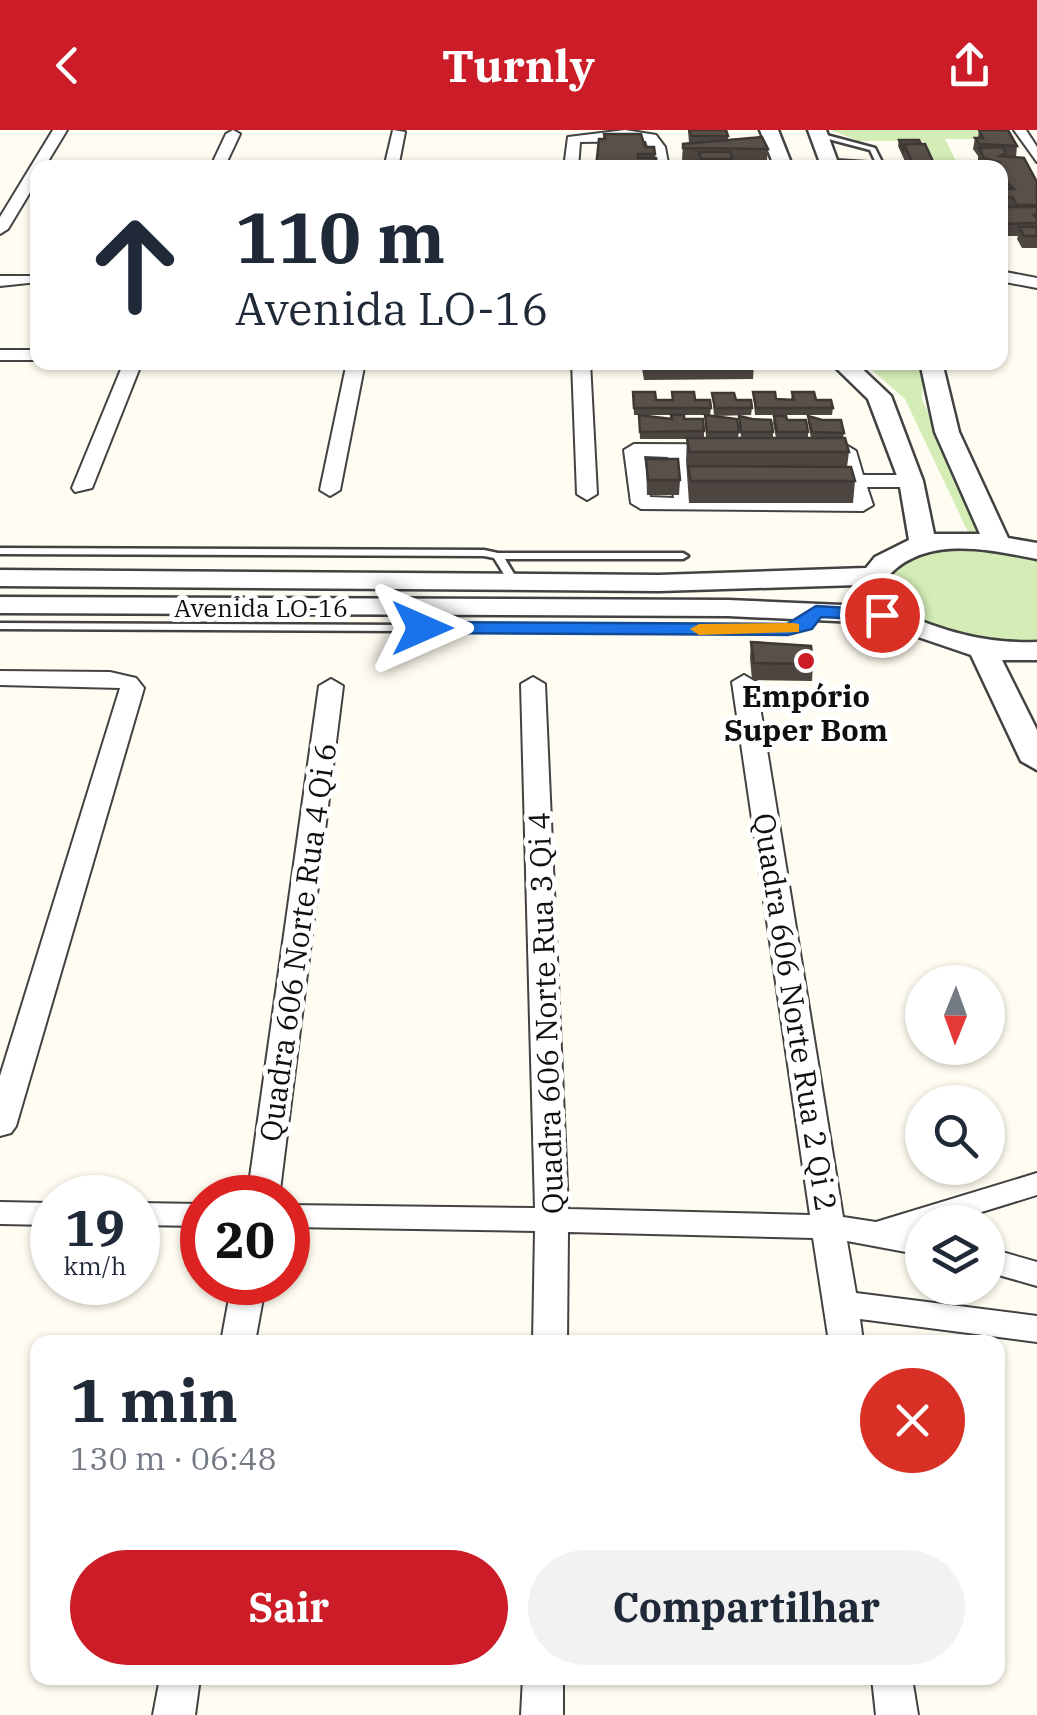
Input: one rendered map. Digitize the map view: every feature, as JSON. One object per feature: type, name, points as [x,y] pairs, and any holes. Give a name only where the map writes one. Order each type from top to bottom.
[{"type":"street","points":[[44,160],[60,130]]},
{"type":"street","points":[[769,130],[781,160]]},
{"type":"street","points":[[1020,131],[1037,158]]},
{"type":"street","points":[[393,160],[398,132]]},
{"type":"street","points":[[818,133],[828,160]]},
{"type":"street","points":[[222,160],[233,134]]},
{"type":"street","points":[[571,160],[571,142],[586,136],[648,136],[656,142],[660,160]]},
{"type":"street","points":[[0,229],[16,214],[30,187]]},
{"type":"street","points":[[1008,278],[1037,283]]},
{"type":"street","points":[[0,281],[30,282]]},
{"type":"street","points":[[1008,288],[1037,283]]},
{"type":"street","points":[[0,355],[30,355]]},
{"type":"street","points":[[82,488],[130,370]]},
{"type":"street","points":[[330,490],[354,370]]},
{"type":"street","points":[[581,370],[586,494]]},
{"type":"street","points":[[849,370],[878,396],[911,481],[923,543]]},
{"type":"street","points":[[932,370],[934,395],[968,485],[998,542]]},
{"type":"street","points":[[634,450],[678,451],[846,451],[863,505],[641,503],[634,450]]},
{"type":"street","points":[[678,451],[684,504]]},
{"type":"street","points":[[682,479],[911,481]]},
{"type":"street","points":[[1037,552],[998,542],[923,543],[900,551],[870,576],[882,615],[948,644],[983,650],[1037,650]]},
{"type":"street","name":"Avenida LO-16","points":[[6,578],[117,565],[364,580],[514,582],[870,576]]},
{"type":"street","name":"Avenida LO-16","points":[[0,605],[308,617],[816,611],[882,615]]},
{"type":"street","points":[[983,650],[1037,762]]},
{"type":"street","points":[[0,678],[110,679],[128,682],[132,688],[11,1057],[0,1126]]},
{"type":"street","name":"Quadra 606 Norte Rua 2 Qi 2","points":[[744,682],[845,1335]]},
{"type":"street","name":"Quadra 606 Norte Rua 3 Qi 4","points":[[533,684],[552,1218],[550,1335]]},
{"type":"street","name":"Quadra 606 Norte Rua 4 Qi 6","points":[[265,1175],[331,686]]},
{"type":"street","points":[[882,1231],[1037,1184]]},
{"type":"street","points":[[0,1213],[30,1214]]},
{"type":"street","points":[[310,1216],[552,1218],[829,1228],[882,1231],[905,1237]]},
{"type":"street","points":[[1005,1265],[1037,1274]]},
{"type":"street","points":[[840,1304],[1037,1329]]},
{"type":"street","points":[[239,1335],[244,1305]]},
{"type":"street","points":[[174,1715],[179,1685]]},
{"type":"street","points":[[542,1715],[543,1685]]},
{"type":"street","points":[[893,1685],[897,1715]]},
{"type":"lane","points":[[818,133],[873,149],[879,160]]},
{"type":"lane","points":[[0,552],[117,565],[370,552],[683,556]]},
{"type":"lane","points":[[6,578],[23,552]]},
{"type":"lane","points":[[364,580],[370,552]]},
{"type":"lane","points":[[498,556],[514,582]]},
{"type":"lane","points":[[0,626],[308,617]]},
{"type":"green space","points":[[831,130],[1008,130],[1013,139],[945,139],[956,160],[932,160],[924,141],[858,141]]},
{"type":"green space","points":[[872,370],[924,370],[922,399],[982,531],[968,532],[905,399]]},
{"type":"green space","points":[[983,548],[1037,556],[1037,644],[952,638],[911,619],[889,599],[885,588],[888,576],[909,559],[940,550]]},
{"type":"building","points":[[689,130],[726,130],[728,136],[691,136]]},
{"type":"building","points":[[979,130],[1008,130],[1017,146],[979,144],[975,138],[983,138]]},
{"type":"building","points":[[604,134],[641,134],[645,147],[654,147],[655,154],[638,154],[638,158],[656,160],[597,160],[599,139],[605,139]]},
{"type":"building","points":[[762,137],[768,149],[683,148],[683,144]]},
{"type":"building","points":[[899,140],[919,140],[921,144],[904,144],[903,150]]},
{"type":"building","points":[[904,144],[925,144],[932,160],[911,160]]},
{"type":"building","points":[[1003,147],[1006,153],[1000,156],[1024,158],[1037,182],[1037,205],[1017,205],[1008,197],[1008,189],[1014,189],[1008,184],[1008,160],[984,158],[979,148]]},
{"type":"building","points":[[699,152],[730,152],[732,159],[701,159]]},
{"type":"building","points":[[1008,207],[1037,207],[1037,223],[1008,224]]},
{"type":"building","points":[[1019,227],[1037,227],[1037,236],[1024,236]]},
{"type":"building","points":[[633,392],[655,392],[656,400],[673,400],[672,392],[694,392],[695,400],[710,400],[711,408],[634,408]]},
{"type":"building","points":[[753,392],[775,392],[776,399],[794,400],[792,392],[814,392],[816,400],[831,400],[833,408],[756,408]]},
{"type":"building","points":[[712,393],[734,393],[736,400],[751,400],[752,408],[715,408]]},
{"type":"building","points":[[639,415],[703,419],[704,431],[640,432]]},
{"type":"building","points":[[705,415],[737,419],[739,432],[707,432]]},
{"type":"building","points":[[739,416],[771,420],[773,432],[741,432]]},
{"type":"building","points":[[774,416],[806,420],[808,432],[777,432]]},
{"type":"building","points":[[808,416],[841,420],[844,433],[812,432]]},
{"type":"building","points":[[687,438],[845,438],[849,452],[689,452]]},
{"type":"building","points":[[646,459],[678,459],[680,480],[648,480]]},
{"type":"building","points":[[688,466],[851,467],[855,481],[691,481]]},
{"type":"building","points":[[751,642],[811,646],[813,664],[754,663]]},
{"type":"slow traffic","points":[[699,629],[793,628]]},
{"type":"place","name":"Empório Super Bom","points":[[806,661]]},
{"type":"route","points":[[422,628],[788,630],[805,625],[816,611],[882,615]]}]
